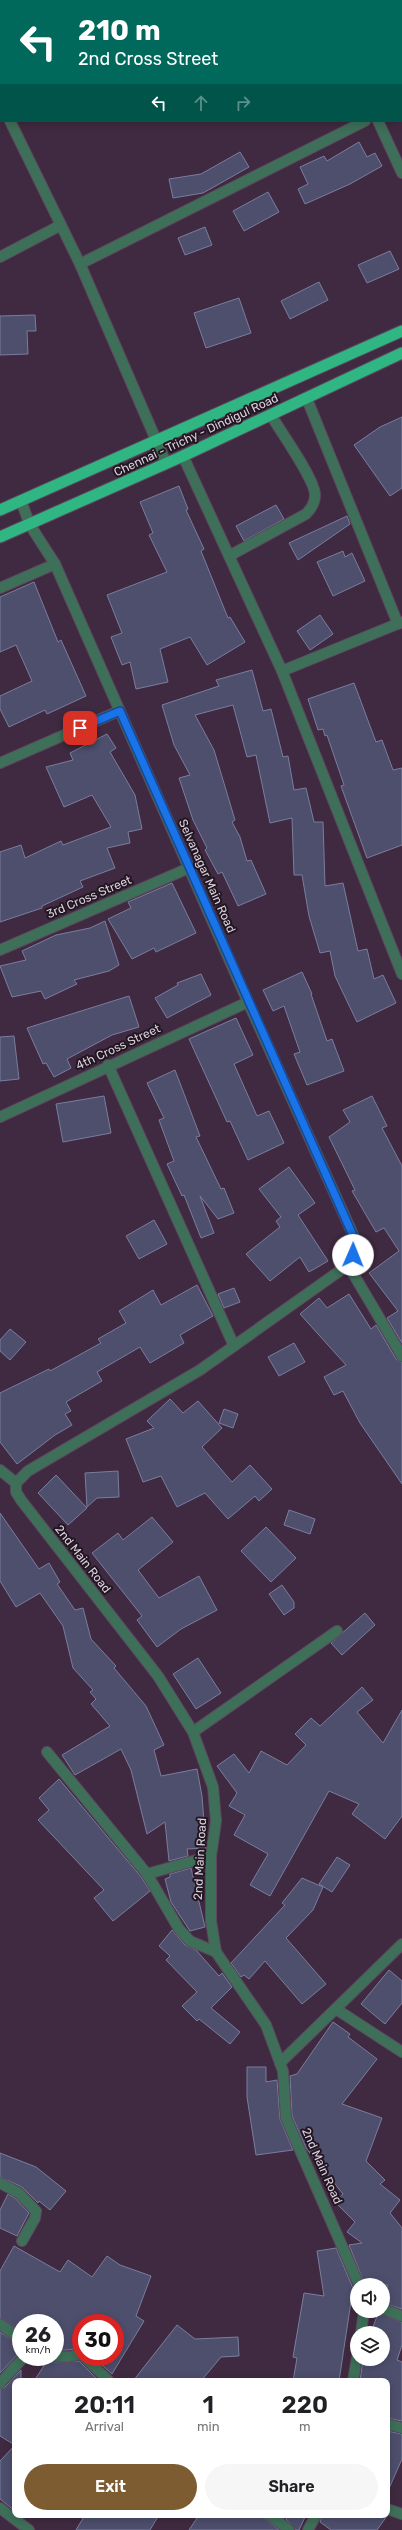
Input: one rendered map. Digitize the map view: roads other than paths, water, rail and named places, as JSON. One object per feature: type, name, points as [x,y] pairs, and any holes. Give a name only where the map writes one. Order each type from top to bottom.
[{"type":"highway","name":"Chennai - Trichy - Dindigul Road","points":[[0,510],[156,442],[402,331]]},
{"type":"highway","name":"Chennai - Trichy - Dindigul Road","points":[[0,537],[183,456],[402,353]]},
{"type":"street","points":[[10,122],[80,264],[166,463]]},
{"type":"street","points":[[80,264],[360,122]]},
{"type":"street","points":[[378,122],[402,173]]},
{"type":"street","points":[[0,257],[61,225]]},
{"type":"street","points":[[282,671],[400,623],[307,399]]},
{"type":"street","points":[[229,556],[306,514],[313,506],[316,495],[311,481],[271,415]]},
{"type":"street","points":[[183,456],[282,671],[401,970]]},
{"type":"street","name":"Selvanagar Main Road","points":[[21,501],[30,525],[56,564],[248,1002],[355,1240],[353,1255],[348,1265]]},
{"type":"street","points":[[0,588],[56,564]]},
{"type":"street","points":[[0,763],[120,711]]},
{"type":"street","name":"3rd Cross Street","points":[[0,950],[189,868]]},
{"type":"street","name":"4th Cross Street","points":[[0,1117],[108,1065],[248,1002]]},
{"type":"street","points":[[108,1065],[234,1346]]},
{"type":"street","points":[[0,1470],[16,1483],[28,1471],[200,1370],[348,1265],[402,1356]]},
{"type":"street","name":"2nd Main Road","points":[[16,1483],[16,1492],[21,1500],[158,1676],[193,1732],[214,1787],[216,1821],[211,1856],[210,1921],[216,1952],[266,2025],[283,2071],[286,2118],[356,2278]]},
{"type":"street","points":[[193,1732],[337,1632]]},
{"type":"street","points":[[47,1752],[147,1874],[180,1929],[190,1940],[216,1952]]},
{"type":"street","points":[[147,1874],[211,1856]]},
{"type":"street","points":[[280,2063],[402,1944]]},
{"type":"street","points":[[336,2009],[402,2052]]},
{"type":"street","points":[[0,2183],[19,2193],[36,2211],[35,2218],[22,2241]]},
{"type":"street","points":[[390,2312],[402,2316]]},
{"type":"street","points":[[0,2324],[12,2333]]},
{"type":"street","points":[[0,2383],[16,2366]]},
{"type":"street","points":[[93,2366],[105,2378]]},
{"type":"street","points":[[353,2378],[355,2366]]},
{"type":"street","points":[[390,2425],[402,2428]]},
{"type":"street","points":[[0,2508],[12,2517]]},
{"type":"street","points":[[390,2510],[402,2514]]},
{"type":"street","points":[[13,2518],[29,2530]]},
{"type":"street","points":[[274,2518],[289,2530]]},
{"type":"street","points":[[308,2530],[314,2518]]}]
